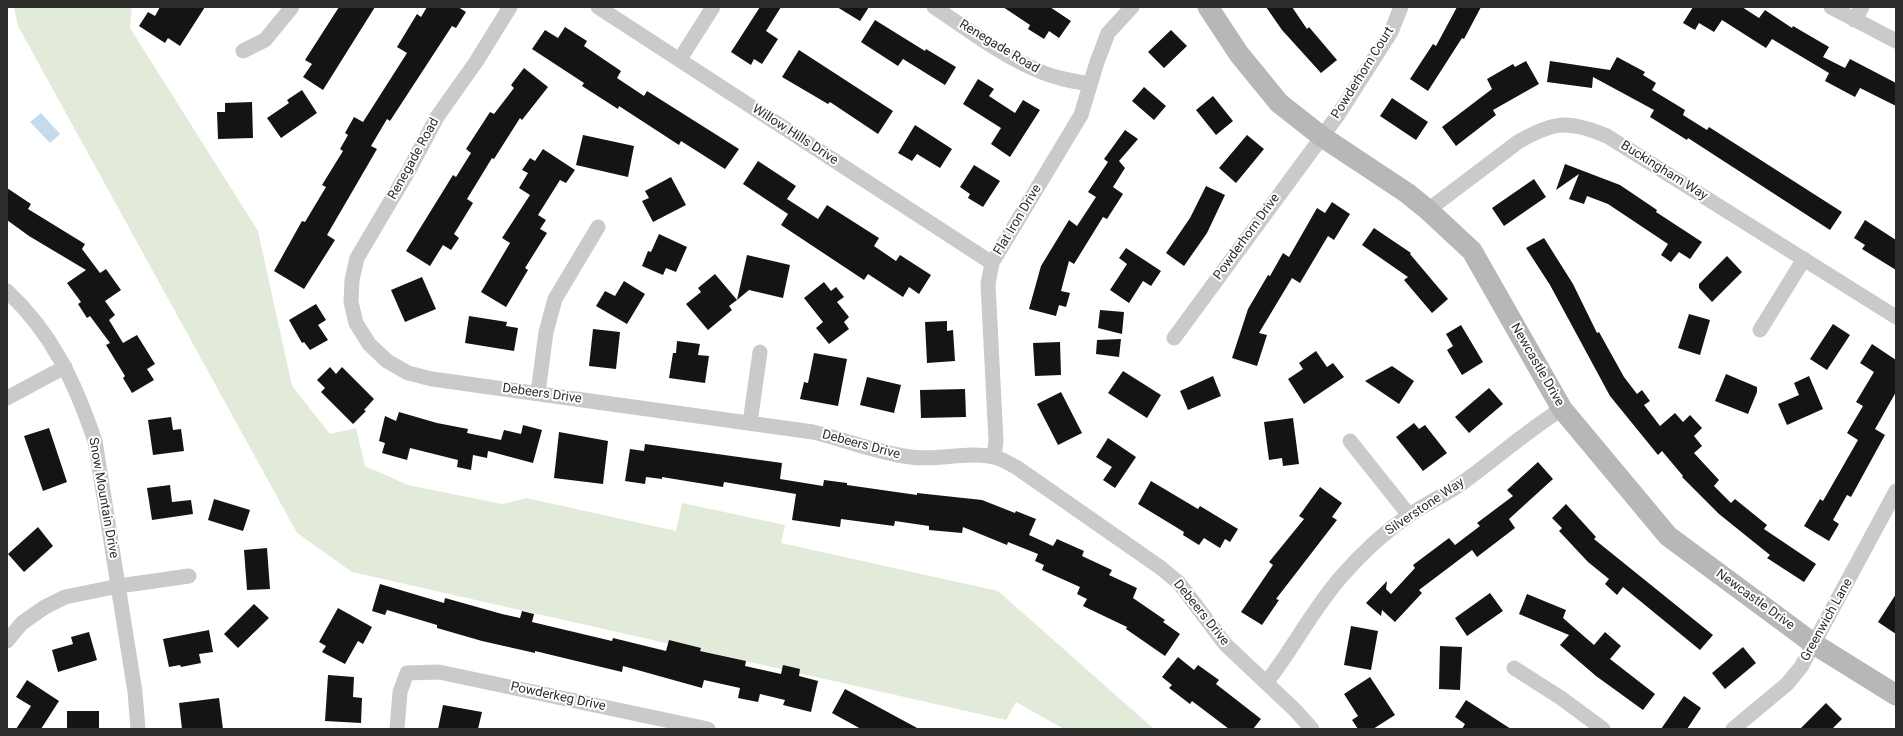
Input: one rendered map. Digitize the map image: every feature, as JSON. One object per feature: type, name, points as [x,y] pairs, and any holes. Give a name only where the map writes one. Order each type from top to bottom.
[{"type":"street","points":[[243,52],[265,40],[292,7]]},
{"type":"street","name":"Renegade Road","points":[[356,323],[351,302],[352,280],[357,258],[409,170],[437,117],[476,62],[510,7]]},
{"type":"street","name":"Willow Hills Drive","points":[[598,7],[992,263]]},
{"type":"street","points":[[680,59],[713,7]]},
{"type":"street","name":"Renegade Road","points":[[934,7],[1010,57],[1035,70],[1058,78],[1090,84]]},
{"type":"street","name":"Flat Iron Drive","points":[[994,457],[996,441],[988,284],[992,263],[1081,115],[1101,49],[1108,33],[1132,7]]},
{"type":"street","name":"Newcastle Drive","points":[[1208,7],[1239,54],[1260,82],[1279,103],[1321,136],[1400,188],[1428,210],[1472,251],[1562,409],[1668,536],[1814,644],[1896,695]]},
{"type":"street","name":"Powderhorn Court","points":[[1321,136],[1338,115],[1391,32],[1401,7]]},
{"type":"street","points":[[1831,7],[1858,13],[1896,41]]},
{"type":"street","name":"Buckingham Way","points":[[1428,210],[1518,142],[1532,134],[1562,124],[1584,127],[1607,136],[1896,317]]},
{"type":"street","name":"Powderhorn Drive","points":[[1174,338],[1321,136]]},
{"type":"street","points":[[538,394],[546,332],[555,299],[598,227]]},
{"type":"street","points":[[1760,330],[1804,259]]},
{"type":"street","name":"Snow Mountain Drive","points":[[7,290],[24,307],[43,330],[65,367],[82,403],[95,441],[135,692],[138,729]]},
{"type":"street","name":"Debeers Drive","points":[[356,323],[369,344],[387,361],[408,373],[432,379],[813,432],[838,438],[887,454],[914,458],[994,457],[1021,470],[1161,568],[1179,583],[1224,644],[1295,710],[1312,729]]},
{"type":"street","points":[[750,423],[760,352]]},
{"type":"street","points":[[7,398],[65,367]]},
{"type":"street","name":"Silverstone Way","points":[[1266,683],[1278,668],[1324,597],[1341,577],[1389,530],[1409,515],[1461,484],[1526,433],[1562,409]]},
{"type":"street","points":[[1350,441],[1409,515]]},
{"type":"street","name":"Greenwich Lane","points":[[1733,729],[1787,684],[1801,667],[1896,491]]},
{"type":"street","points":[[7,641],[22,623],[45,607],[65,597],[119,586],[188,576]]},
{"type":"street","points":[[1514,668],[1561,698],[1603,729]]},
{"type":"street","name":"Powderkeg Drive","points":[[397,729],[400,692],[407,673],[439,672],[708,729]]},
{"type":"green space","points":[[14,7],[132,7],[130,28],[258,231],[292,386],[330,434],[356,428],[365,466],[408,485],[502,504],[526,498],[676,531],[682,503],[785,525],[781,543],[998,591],[1154,729],[1064,729],[1016,702],[1006,720],[352,572],[297,533],[18,26]]},
{"type":"water","points":[[41,113],[60,134],[50,143],[30,122]]},
{"type":"building","points":[[160,7],[205,7],[180,46],[168,38],[165,43],[139,26],[148,12],[155,16]]},
{"type":"building","points":[[339,7],[375,7],[323,90],[303,77],[312,64],[305,60]]},
{"type":"building","points":[[427,7],[458,7],[466,12],[456,28],[452,26],[390,121],[387,119],[371,146],[377,149],[327,235],[335,240],[304,289],[274,271],[302,221],[305,222],[326,187],[322,185],[343,151],[340,149],[348,135],[345,133],[354,117],[363,122],[407,53],[397,47],[417,14],[421,17]]},
{"type":"building","points":[[760,7],[781,7],[766,31],[778,39],[762,64],[754,59],[751,65],[731,52]]},
{"type":"building","points":[[837,7],[869,7],[860,21]]},
{"type":"building","points":[[1003,7],[1050,7],[1071,21],[1059,38],[1049,31],[1044,39],[1028,29],[1030,25]]},
{"type":"building","points":[[1266,7],[1292,7],[1307,29],[1309,27],[1337,60],[1321,73],[1282,30]]},
{"type":"building","points":[[1457,7],[1481,7],[1464,39],[1462,38],[1428,91],[1410,79],[1433,44],[1436,46]]},
{"type":"building","points":[[1693,7],[1742,7],[1759,18],[1765,10],[1792,28],[1793,26],[1829,47],[1823,57],[1845,68],[1850,59],[1896,83],[1896,106],[1860,88],[1855,97],[1825,81],[1829,73],[1772,39],[1766,48],[1722,20],[1714,32],[1699,23],[1695,30],[1683,23]]},
{"type":"building","points":[[875,20],[925,51],[926,49],[956,67],[945,85],[903,59],[898,66],[861,42]]},
{"type":"building","points":[[565,27],[587,41],[584,46],[621,71],[617,78],[644,96],[647,91],[739,149],[725,169],[681,141],[679,145],[619,106],[618,109],[582,86],[584,83],[532,49],[545,30],[558,38]]},
{"type":"building","points":[[1171,30],[1187,46],[1164,68],[1148,52]]},
{"type":"building","points":[[799,50],[893,111],[878,134],[830,102],[828,104],[782,77]]},
{"type":"building","points":[[1617,57],[1645,72],[1643,75],[1656,83],[1652,90],[1685,110],[1683,115],[1707,130],[1709,127],[1842,212],[1830,230],[1688,138],[1687,140],[1650,117],[1654,110],[1593,77],[1592,88],[1547,82],[1550,61],[1610,70]]},
{"type":"building","points":[[1526,61],[1539,84],[1493,110],[1496,115],[1456,146],[1442,127],[1492,89],[1487,79],[1513,64],[1515,67]]},
{"type":"building","points":[[524,68],[548,87],[522,120],[520,118],[494,159],[492,158],[467,199],[473,203],[454,234],[459,238],[451,250],[443,245],[430,266],[406,251],[453,175],[456,177],[471,153],[466,149],[490,112],[494,114],[514,88],[511,85]]},
{"type":"building","points":[[978,79],[994,89],[989,96],[1015,113],[1023,100],[1040,110],[1010,157],[991,144],[1001,128],[963,104]]},
{"type":"building","points":[[1144,87],[1166,106],[1154,120],[1132,101]]},
{"type":"building","points":[[302,90],[317,113],[281,138],[267,118],[289,103],[287,100]]},
{"type":"building","points":[[1213,96],[1233,121],[1216,135],[1196,110]]},
{"type":"building","points":[[1392,98],[1428,122],[1416,140],[1380,116]]},
{"type":"building","points":[[252,102],[253,138],[218,139],[217,112],[225,112],[225,103]]},
{"type":"building","points":[[915,125],[952,149],[940,168],[917,154],[912,161],[898,153]]},
{"type":"building","points":[[1125,130],[1138,139],[1119,161],[1125,168],[1113,187],[1123,194],[1107,219],[1103,217],[1074,264],[1069,261],[1061,291],[1070,293],[1066,307],[1059,305],[1056,316],[1029,309],[1041,266],[1069,220],[1077,226],[1096,197],[1088,192],[1108,162],[1104,159]]},
{"type":"building","points":[[583,135],[634,146],[628,177],[576,165]]},
{"type":"building","points":[[1247,135],[1264,149],[1236,183],[1219,168]]},
{"type":"building","points":[[543,149],[575,170],[566,183],[560,180],[538,215],[546,220],[540,229],[547,233],[525,268],[528,270],[506,307],[481,292],[510,243],[502,238],[530,195],[519,188],[528,173],[522,170],[530,158],[535,161]]},
{"type":"building","points":[[758,161],[796,186],[787,199],[818,219],[827,205],[879,238],[874,246],[896,261],[900,255],[931,275],[919,294],[909,287],[903,297],[868,274],[864,280],[781,225],[788,214],[743,184]]},
{"type":"building","points":[[1565,164],[1620,185],[1657,210],[1656,212],[1702,242],[1690,259],[1679,252],[1671,262],[1661,255],[1668,244],[1608,204],[1587,196],[1584,204],[1569,199],[1579,174],[1556,190]]},
{"type":"building","points":[[974,165],[1000,181],[983,207],[968,198],[970,194],[960,187]]},
{"type":"building","points":[[671,177],[686,205],[653,222],[642,201],[649,198],[645,191]]},
{"type":"building","points":[[1534,179],[1546,197],[1504,226],[1492,208]]},
{"type":"building","points":[[1206,186],[1225,195],[1207,233],[1184,266],[1166,253],[1190,218]]},
{"type":"building","points":[[7,188],[31,204],[28,209],[85,244],[82,249],[100,273],[106,269],[121,290],[105,301],[115,315],[109,320],[123,343],[137,335],[155,364],[147,369],[154,380],[132,393],[123,378],[125,376],[106,345],[110,343],[90,316],[87,318],[78,304],[81,302],[67,283],[86,270],[29,236],[7,220]]},
{"type":"building","points":[[1332,202],[1350,214],[1334,240],[1328,236],[1300,283],[1292,278],[1259,333],[1267,335],[1257,366],[1232,358],[1248,309],[1268,275],[1270,276],[1283,253],[1289,257],[1317,208],[1325,213]]},
{"type":"building","points":[[1865,220],[1896,240],[1896,270],[1862,249],[1865,245],[1854,238]]},
{"type":"building","points":[[1374,228],[1411,253],[1410,254],[1448,299],[1432,313],[1404,280],[1408,277],[1362,245]]},
{"type":"building","points":[[659,234],[687,247],[676,272],[666,268],[663,275],[642,266],[648,251],[651,252]]},
{"type":"building","points":[[1544,238],[1573,284],[1597,333],[1599,332],[1624,377],[1637,394],[1642,390],[1650,401],[1644,405],[1660,426],[1675,413],[1683,422],[1690,415],[1702,428],[1694,436],[1702,446],[1694,453],[1719,480],[1714,486],[1731,503],[1735,499],[1767,525],[1764,529],[1816,564],[1804,582],[1767,558],[1770,555],[1719,514],[1682,477],[1683,476],[1662,451],[1658,455],[1610,396],[1550,285],[1526,248]]},
{"type":"building","points":[[1126,248],[1161,271],[1151,286],[1143,281],[1129,303],[1110,290],[1127,264],[1119,258]]},
{"type":"building","points":[[747,255],[790,265],[783,298],[749,290],[737,300]]},
{"type":"building","points":[[1727,256],[1742,272],[1712,302],[1699,288],[1699,284]]},
{"type":"building","points":[[715,274],[737,300],[729,306],[732,310],[708,330],[686,304],[701,292],[698,288]]},
{"type":"building","points":[[422,277],[436,309],[405,322],[391,290]]},
{"type":"building","points":[[624,281],[645,294],[627,324],[596,306],[605,291],[615,296]]},
{"type":"building","points":[[824,282],[831,291],[836,287],[844,297],[837,302],[849,317],[844,322],[849,329],[829,344],[816,328],[823,322],[804,298]]},
{"type":"building","points":[[316,304],[326,320],[318,325],[328,340],[310,350],[304,342],[302,343],[289,320]]},
{"type":"building","points":[[1100,310],[1124,312],[1122,334],[1098,328]]},
{"type":"building","points":[[1689,314],[1710,320],[1700,355],[1678,348]]},
{"type":"building","points":[[469,316],[507,322],[506,326],[518,328],[514,351],[465,343]]},
{"type":"building","points":[[947,321],[947,331],[953,330],[955,361],[927,363],[925,322]]},
{"type":"building","points":[[1833,324],[1850,335],[1827,370],[1810,359]]},
{"type":"building","points":[[1461,325],[1483,362],[1462,375],[1447,350],[1453,346],[1446,334]]},
{"type":"building","points":[[593,329],[620,332],[616,369],[589,366]]},
{"type":"building","points":[[1121,339],[1119,357],[1096,354],[1097,340]]},
{"type":"building","points":[[677,341],[700,344],[698,355],[709,356],[705,383],[669,378],[673,353],[676,353]]},
{"type":"building","points":[[1060,342],[1061,375],[1035,376],[1033,343]]},
{"type":"building","points":[[1872,344],[1896,360],[1896,392],[1875,429],[1885,435],[1851,497],[1847,495],[1833,520],[1839,524],[1829,541],[1804,526],[1820,499],[1823,501],[1858,440],[1847,433],[1863,406],[1856,402],[1874,372],[1860,363]]},
{"type":"building","points":[[1316,351],[1327,367],[1333,363],[1344,377],[1304,404],[1288,379],[1303,369],[1299,363]]},
{"type":"building","points":[[814,353],[847,359],[838,406],[800,399],[804,382],[808,383]]},
{"type":"building","points":[[1392,366],[1414,381],[1399,404],[1365,381]]},
{"type":"building","points":[[330,367],[336,374],[342,367],[374,399],[364,410],[366,411],[353,424],[321,392],[325,388],[317,380]]},
{"type":"building","points":[[1123,371],[1161,395],[1147,418],[1108,393]]},
{"type":"building","points":[[1726,374],[1757,387],[1757,392],[1748,414],[1715,401]]},
{"type":"building","points":[[1213,376],[1221,396],[1188,410],[1180,391]]},
{"type":"building","points":[[1809,376],[1823,409],[1787,425],[1778,404],[1799,395],[1794,383]]},
{"type":"building","points":[[867,377],[901,385],[894,413],[860,405]]},
{"type":"building","points":[[1489,388],[1503,404],[1469,433],[1455,417]]},
{"type":"building","points":[[965,389],[966,417],[921,418],[920,390]]},
{"type":"building","points":[[1061,392],[1082,433],[1058,445],[1037,404]]},
{"type":"building","points":[[399,412],[437,423],[468,429],[467,433],[501,440],[504,430],[521,434],[523,425],[542,430],[533,463],[488,451],[487,458],[473,455],[471,470],[457,467],[458,460],[410,448],[407,460],[382,453],[385,443],[379,441],[385,416],[396,421]]},
{"type":"building","points":[[171,417],[173,430],[181,429],[184,451],[153,455],[148,420]]},
{"type":"building","points":[[1293,418],[1299,464],[1283,466],[1282,458],[1269,460],[1264,422]]},
{"type":"building","points":[[1414,423],[1419,429],[1425,425],[1447,453],[1423,471],[1396,437]]},
{"type":"building","points":[[49,428],[67,482],[43,491],[24,436]]},
{"type":"building","points":[[559,432],[608,441],[603,484],[554,478]]},
{"type":"building","points":[[1108,438],[1136,457],[1115,488],[1103,480],[1112,467],[1096,457]]},
{"type":"building","points":[[645,444],[782,463],[780,479],[823,486],[824,480],[847,483],[847,485],[917,495],[917,493],[982,500],[1015,513],[1016,511],[1036,519],[1029,535],[1053,546],[1057,539],[1084,551],[1082,556],[1112,570],[1109,575],[1137,588],[1133,598],[1165,620],[1163,622],[1180,634],[1165,656],[1126,629],[1127,627],[1083,606],[1087,599],[1077,594],[1080,587],[1042,570],[1044,565],[1035,561],[1038,554],[1008,542],[1007,545],[963,527],[962,533],[929,530],[929,526],[895,521],[894,526],[841,519],[840,527],[792,520],[796,494],[724,482],[723,487],[662,477],[662,479],[646,477],[645,484],[625,481],[630,449],[644,451]]},
{"type":"building","points":[[1538,462],[1553,479],[1509,519],[1515,528],[1477,557],[1472,550],[1419,590],[1422,593],[1395,622],[1382,610],[1381,616],[1366,603],[1387,581],[1386,589],[1391,594],[1415,568],[1413,565],[1449,538],[1455,545],[1480,526],[1477,523],[1513,496],[1507,490]]},
{"type":"building","points":[[1151,481],[1198,509],[1200,506],[1238,529],[1230,542],[1225,539],[1220,548],[1204,538],[1199,545],[1183,535],[1184,532],[1138,504]]},
{"type":"building","points":[[170,485],[172,502],[191,500],[193,514],[152,520],[147,488]]},
{"type":"building","points":[[1320,487],[1342,503],[1332,517],[1337,520],[1276,599],[1279,600],[1262,625],[1241,612],[1273,565],[1269,562],[1304,519],[1299,516]]},
{"type":"building","points":[[214,499],[250,510],[243,531],[208,520]]},
{"type":"building","points":[[1566,504],[1596,537],[1594,539],[1713,635],[1700,650],[1623,587],[1617,595],[1605,584],[1609,579],[1588,562],[1559,531],[1562,528],[1552,518]]},
{"type":"building","points":[[38,527],[53,546],[24,572],[8,554]]},
{"type":"building","points":[[267,548],[270,589],[247,590],[244,550]]},
{"type":"building","points":[[380,584],[444,603],[445,598],[520,618],[522,611],[534,614],[532,622],[612,641],[613,638],[666,651],[669,640],[701,648],[700,651],[746,661],[745,666],[781,674],[783,665],[800,669],[799,676],[818,681],[811,712],[783,705],[785,700],[760,694],[758,702],[738,698],[740,688],[704,680],[702,688],[623,666],[622,672],[535,651],[535,653],[482,641],[437,628],[437,625],[387,610],[385,615],[372,611]]},
{"type":"building","points":[[1490,593],[1503,611],[1467,636],[1455,618]]},
{"type":"building","points":[[1527,594],[1566,610],[1563,618],[1594,645],[1605,632],[1621,646],[1610,659],[1655,694],[1643,710],[1596,676],[1560,645],[1569,635],[1519,614]]},
{"type":"building","points":[[1896,594],[1896,634],[1878,622]]},
{"type":"building","points":[[254,604],[269,618],[238,648],[224,634]]},
{"type":"building","points":[[338,608],[372,627],[363,644],[358,641],[345,664],[322,652],[326,646],[319,642]]},
{"type":"building","points":[[1351,626],[1378,631],[1371,670],[1344,665]]},
{"type":"building","points":[[209,630],[213,652],[199,654],[201,663],[181,667],[180,665],[169,667],[163,639]]},
{"type":"building","points":[[89,632],[97,660],[58,672],[52,650],[73,644],[71,637]]},
{"type":"building","points":[[1440,646],[1462,647],[1460,690],[1439,689]]},
{"type":"building","points":[[1743,647],[1756,663],[1725,689],[1712,673]]},
{"type":"building","points":[[1178,657],[1194,670],[1198,665],[1219,680],[1216,684],[1261,719],[1253,729],[1229,729],[1192,701],[1190,704],[1169,688],[1172,685],[1162,677]]},
{"type":"building","points":[[328,675],[354,677],[353,697],[362,698],[361,723],[325,721]]},
{"type":"building","points":[[1370,677],[1395,715],[1373,729],[1358,729],[1352,720],[1358,716],[1344,694]]},
{"type":"building","points":[[27,680],[59,701],[41,729],[16,729],[31,706],[16,697]]},
{"type":"building","points":[[845,689],[919,729],[861,729],[832,713]]},
{"type":"building","points":[[1684,696],[1701,708],[1687,729],[1661,729]]},
{"type":"building","points":[[219,698],[223,729],[182,729],[179,703]]},
{"type":"building","points":[[1466,700],[1511,729],[1462,729],[1465,724],[1455,717]]},
{"type":"building","points":[[1826,703],[1842,719],[1832,729],[1800,729]]},
{"type":"building","points":[[443,705],[482,712],[478,729],[438,729]]},
{"type":"building","points":[[67,711],[99,711],[99,729],[67,729]]}]
